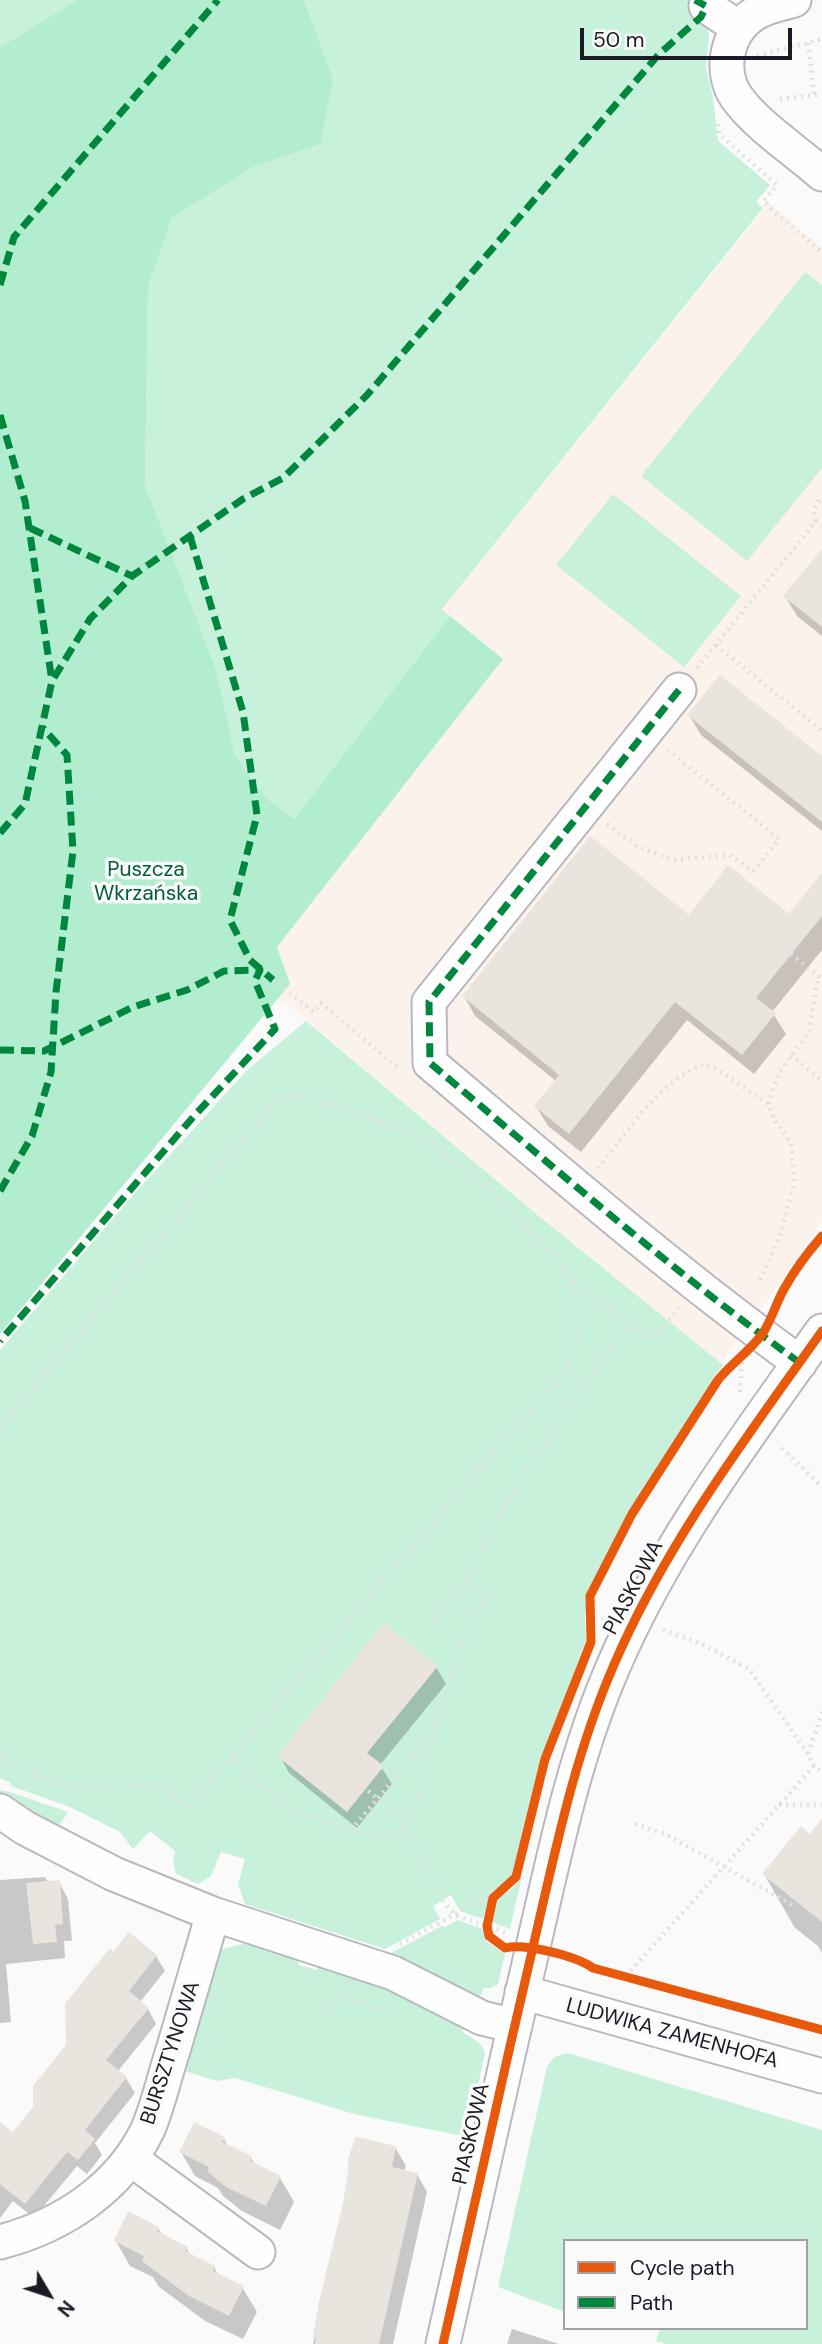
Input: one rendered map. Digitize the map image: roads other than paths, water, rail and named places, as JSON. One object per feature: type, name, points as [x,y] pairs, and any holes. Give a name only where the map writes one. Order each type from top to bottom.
[{"type":"street","points":[[794,0],[758,11],[739,28],[729,48],[728,79],[735,95],[747,111],[822,174]]},
{"type":"street","points":[[706,6],[739,28]]},
{"type":"street","points":[[679,690],[429,1002],[430,1063],[697,1285],[800,1363]]},
{"type":"street","name":"PIASKOWA","points":[[443,2344],[514,2026],[576,1769],[613,1667],[661,1572],[689,1525],[717,1480],[822,1331]]},
{"type":"street","points":[[0,1811],[25,1828],[114,1874],[311,1957],[393,1973],[482,2018],[514,2026]]},
{"type":"street","name":"BURSZTYNOWA","points":[[0,2242],[52,2224],[81,2207],[131,2159],[149,2125],[214,1914]]},
{"type":"street","name":"LUDWIKA ZAMENHOFA","points":[[522,1992],[822,2076]]},
{"type":"street","points":[[131,2159],[258,2252]]},
{"type":"park label","name":"Puszcza Wkrzańska","points":[[146,882]]}]
